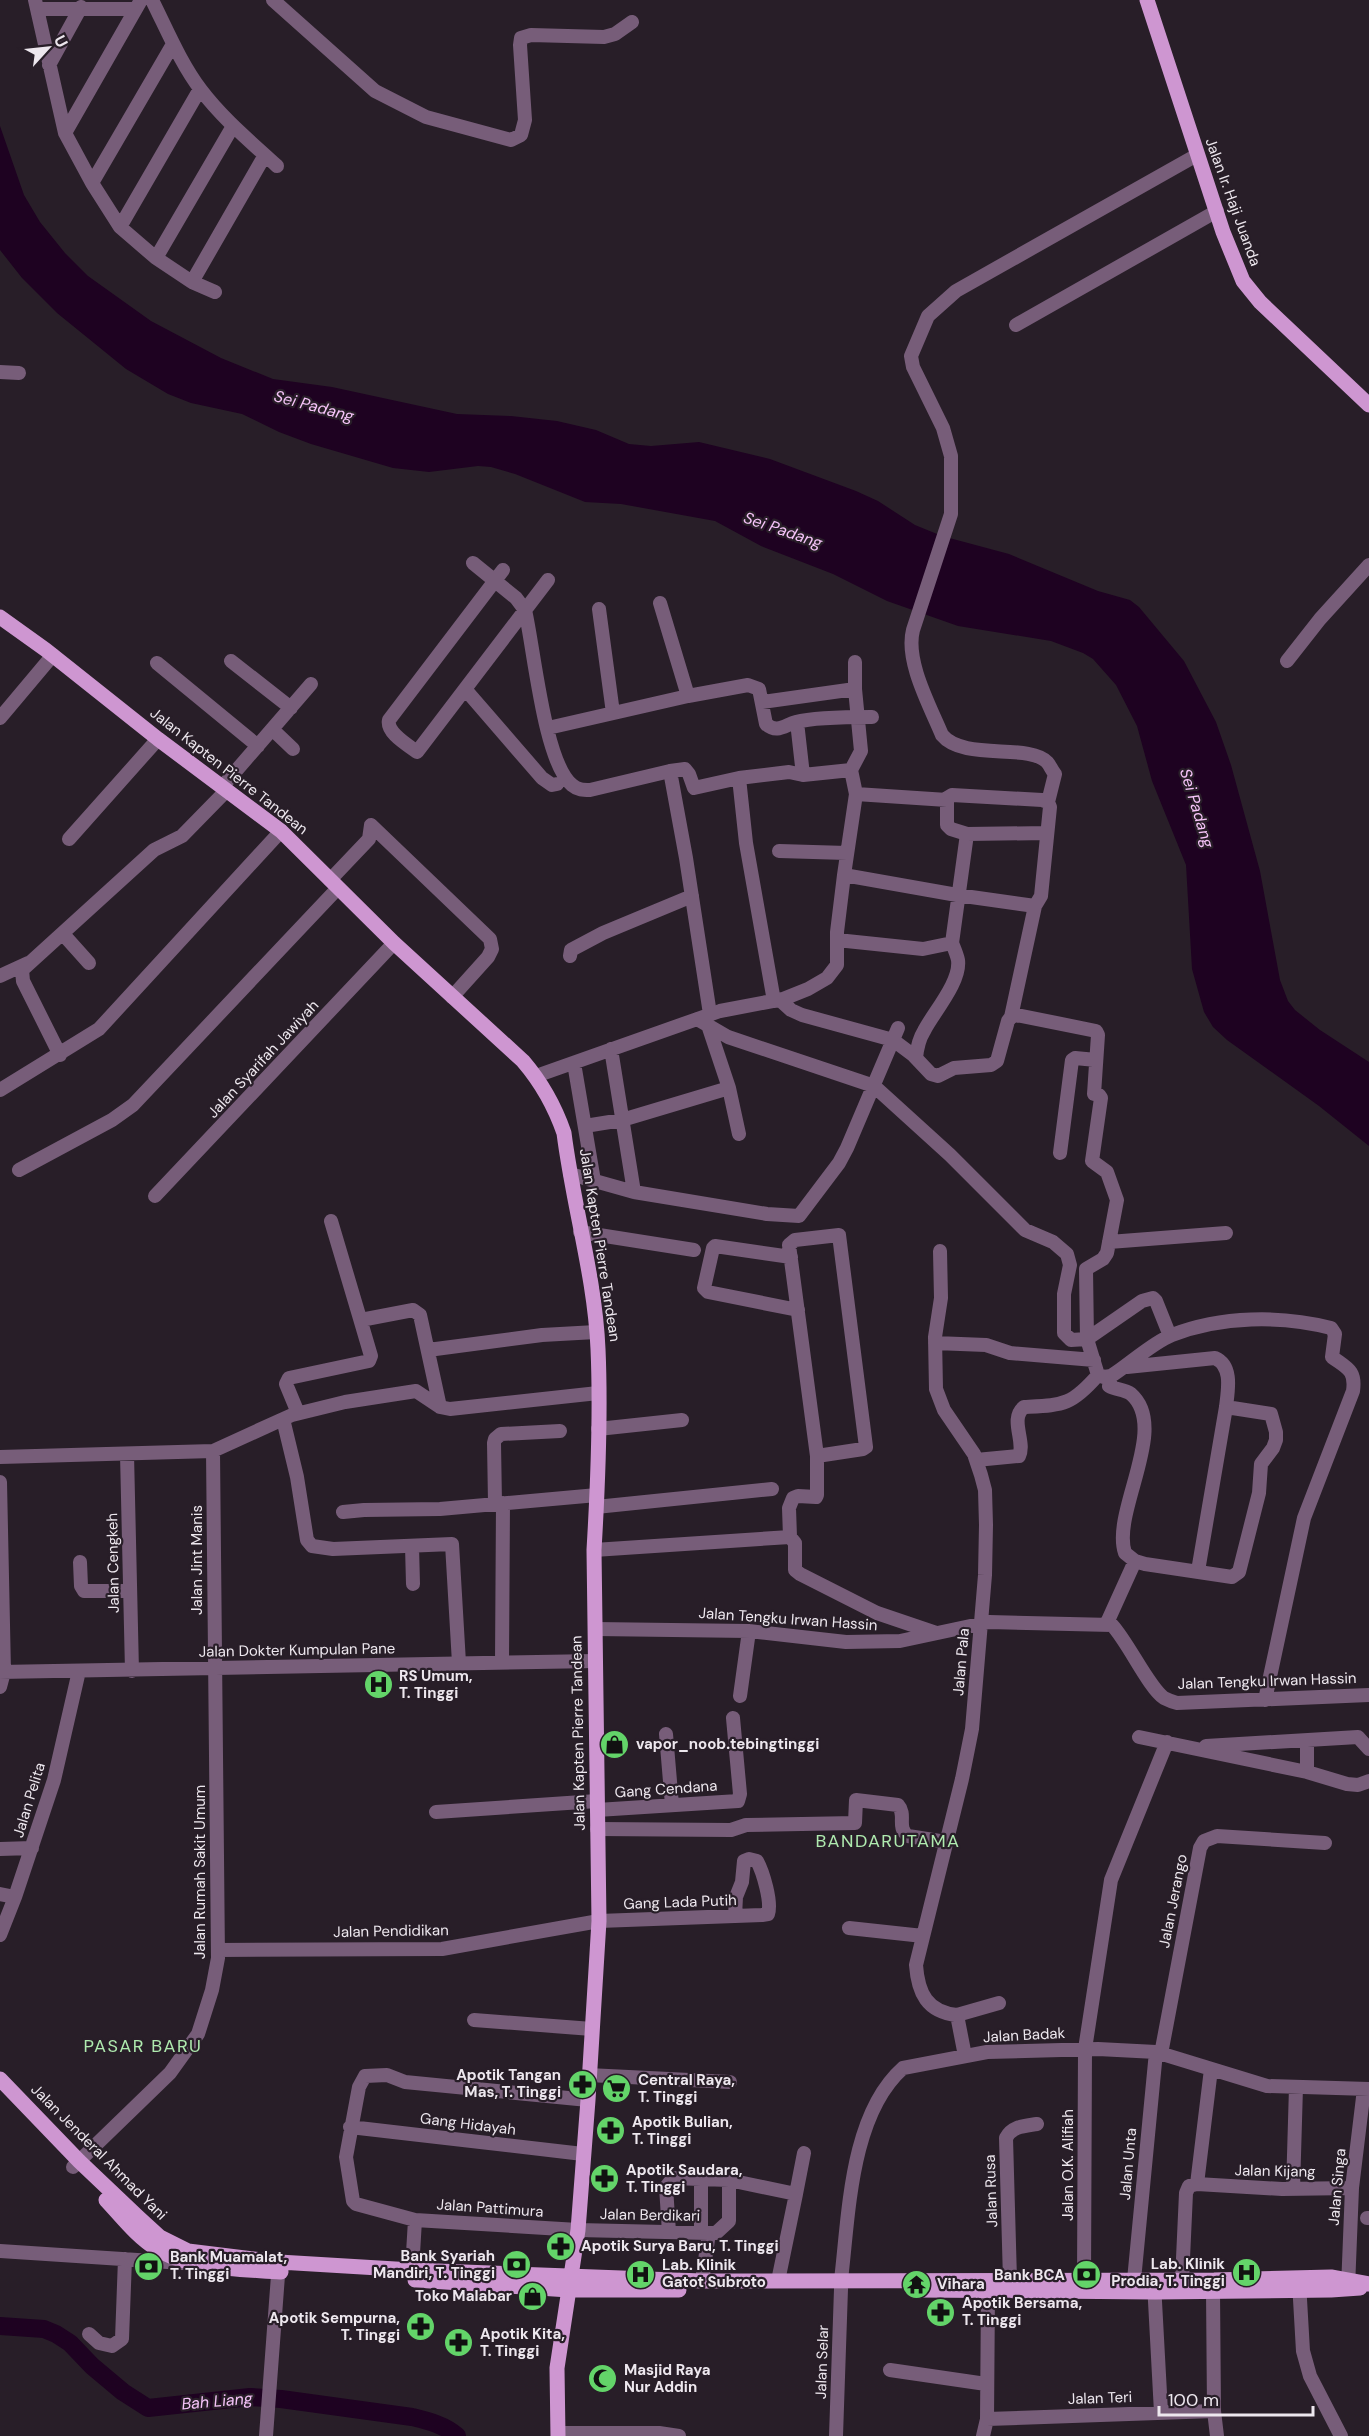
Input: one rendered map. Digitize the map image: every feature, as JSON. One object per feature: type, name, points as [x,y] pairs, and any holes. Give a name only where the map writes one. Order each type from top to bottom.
[{"type":"main road","name":"Jalan Ir. Haji Juanda","points":[[1147,0],[1216,211],[1243,282],[1260,302],[1369,405]]},
{"type":"main road","name":"Jalan Kapten Pierre Tandean","points":[[0,617],[53,655],[158,739],[281,831],[394,943],[523,1061],[536,1076],[560,1120],[564,1133],[587,1263],[596,1332],[598,1429],[594,1550],[599,1921],[578,2230],[557,2368],[558,2434]]},
{"type":"main road","name":"Jalan Jenderal Ahmad Yani","points":[[0,2079],[138,2234],[156,2249],[174,2258],[191,2264],[412,2270],[570,2283]]},
{"type":"main road","name":"Jalan Jenderal Ahmad Yani","points":[[0,2091],[76,2164],[160,2237],[176,2247],[278,2267],[570,2283]]},
{"type":"main road","points":[[570,2283],[778,2281],[988,2291],[1154,2286],[1213,2291],[1300,2284],[1331,2277],[1348,2284],[1369,2286]]},
{"type":"main road","points":[[570,2283],[841,2284],[1134,2280],[1154,2286],[1182,2280],[1300,2284]]},
{"type":"street","points":[[152,0],[173,44],[200,89],[233,126],[278,166]]},
{"type":"street","points":[[273,0],[375,91],[426,117],[511,140],[521,135],[525,120],[521,38],[531,35],[604,37],[615,34],[632,22]]},
{"type":"street","points":[[138,5],[81,8],[36,4],[65,133],[92,183],[120,227],[156,258],[192,282],[215,292]]},
{"type":"street","points":[[65,133],[138,5]]},
{"type":"street","points":[[49,65],[81,8]]},
{"type":"street","points":[[92,183],[173,44]]},
{"type":"street","points":[[120,227],[200,89]]},
{"type":"street","points":[[156,258],[233,126]]},
{"type":"street","points":[[192,282],[265,155]]},
{"type":"street","points":[[739,778],[746,843],[777,1000],[802,1015],[895,1034],[931,1074],[938,1076],[954,1068],[992,1065],[997,1061],[1011,1017],[1035,906],[1041,896],[1050,807],[1048,802],[1055,774],[1047,762],[1027,755],[955,746],[942,735],[922,686],[910,649],[913,630],[951,514],[951,456],[943,428],[913,367],[911,356],[928,316],[956,291],[1197,155]]},
{"type":"street","points":[[1016,325],[1216,211]]},
{"type":"street","points":[[0,372],[19,372]]},
{"type":"street","points":[[472,563],[499,575],[525,610],[541,702],[554,751],[566,778],[579,790],[601,788],[685,769],[694,788],[739,778],[789,772],[803,775],[851,770]]},
{"type":"street","points":[[1287,662],[1320,619],[1369,565]]},
{"type":"street","points":[[499,575],[389,720],[388,725],[391,731],[417,752],[548,580]]},
{"type":"street","points":[[660,603],[688,696]]},
{"type":"street","points":[[599,609],[613,713]]},
{"type":"street","points":[[0,718],[53,655]]},
{"type":"street","points":[[231,661],[291,708]]},
{"type":"street","points":[[536,1076],[611,1049],[808,989],[826,978],[837,965],[837,940],[844,874],[856,794],[851,770],[861,751],[855,689],[855,662]]},
{"type":"street","points":[[158,663],[258,746]]},
{"type":"street","points":[[60,1055],[23,981],[22,970],[154,850],[182,836],[311,684]]},
{"type":"street","points":[[548,728],[688,696],[748,685],[759,689],[766,724],[778,730],[797,722],[872,717]]},
{"type":"street","points":[[465,689],[542,778],[552,785],[556,784]]},
{"type":"street","points":[[762,702],[855,689]]},
{"type":"street","points":[[797,722],[803,775]]},
{"type":"street","points":[[272,729],[293,749]]},
{"type":"street","points":[[69,839],[158,739]]},
{"type":"street","points":[[670,771],[692,896],[705,1020],[729,1088],[739,1134]]},
{"type":"street","points":[[856,794],[947,800]]},
{"type":"street","points":[[1047,833],[967,834],[951,829],[947,825],[947,800],[952,795],[1048,802]]},
{"type":"street","points":[[19,1170],[112,1120],[133,1106],[334,884],[369,839],[372,834],[371,825],[490,939],[492,949],[488,957],[452,997]]},
{"type":"street","points":[[0,1090],[99,1029],[281,831]]},
{"type":"street","points":[[916,1058],[924,1031],[941,1004],[958,966],[952,943],[967,834]]},
{"type":"street","points":[[779,851],[847,853]]},
{"type":"street","points":[[844,874],[957,896],[1035,906]]},
{"type":"street","points":[[570,956],[572,950],[603,933],[692,896]]},
{"type":"street","points":[[63,934],[89,963]]},
{"type":"street","points":[[837,940],[923,949],[952,943]]},
{"type":"street","name":"Jalan Syarifah Jawiyah","points":[[156,1196],[394,943]]},
{"type":"street","points":[[0,976],[29,962]]},
{"type":"street","points":[[1011,1017],[1017,1015],[1096,1031],[1098,1034],[1094,1094]]},
{"type":"street","points":[[705,1020],[728,1037],[874,1086],[950,1155],[1025,1230],[1063,1248],[1070,1265],[1064,1294],[1064,1333],[1071,1340],[1087,1339],[1142,1301],[1153,1298],[1170,1336]]},
{"type":"street","points":[[570,1174],[634,1192],[767,1214],[799,1216],[839,1163],[856,1130],[895,1034]]},
{"type":"street","points":[[611,1049],[634,1192]]},
{"type":"street","points":[[1060,1153],[1073,1059],[1096,1060]]},
{"type":"street","points":[[574,1063],[594,1181]]},
{"type":"street","points":[[585,1126],[622,1120],[729,1088]]},
{"type":"street","points":[[1068,1092],[1094,1094],[1101,1098],[1092,1161],[1107,1172],[1117,1200],[1107,1253],[1103,1259],[1086,1269],[1087,1339],[1095,1370],[1104,1376],[1109,1386],[1124,1390],[1134,1398],[1144,1428],[1144,1442],[1122,1539],[1125,1553],[1135,1561],[1157,1567],[1232,1577],[1239,1572],[1259,1493],[1261,1464],[1276,1440],[1274,1419],[1270,1414],[1226,1407]]},
{"type":"street","points":[[298,1413],[286,1384],[289,1378],[366,1362],[370,1359],[332,1221]]},
{"type":"street","points":[[580,1232],[694,1250]]},
{"type":"street","points":[[1109,1242],[1226,1233]]},
{"type":"street","points":[[817,1455],[863,1449],[866,1446],[840,1235],[795,1240],[789,1245],[817,1455],[816,1497],[793,1498],[789,1508],[790,1537],[795,1543],[795,1570],[877,1613],[936,1633]]},
{"type":"street","points":[[791,1257],[715,1246],[712,1248],[704,1288],[708,1292],[798,1310]]},
{"type":"street","name":"Jalan Pala","points":[[940,1251],[941,1298],[935,1343],[936,1389],[939,1399],[976,1460],[985,1490],[986,1525],[972,1729],[916,1965],[918,1986],[933,2009],[957,2015]]},
{"type":"street","points":[[361,1322],[366,1319],[416,1310],[420,1315],[440,1407]]},
{"type":"street","points":[[976,1460],[1019,1456],[1022,1448],[1017,1418],[1019,1411],[1024,1407],[1060,1405],[1068,1402],[1104,1376],[1125,1367],[1170,1336],[1198,1327],[1239,1321],[1303,1320],[1331,1328],[1335,1334],[1332,1357],[1349,1369],[1354,1381],[1353,1391],[1304,1518],[1265,1700]]},
{"type":"street","points":[[428,1350],[542,1335],[596,1332]]},
{"type":"street","points":[[935,1343],[986,1345],[1010,1353],[1094,1360]]},
{"type":"street","points":[[1125,1367],[1215,1358],[1226,1368],[1228,1389],[1226,1407],[1198,1571]]},
{"type":"street","points":[[0,1457],[213,1451],[298,1413],[345,1402],[416,1391],[440,1407],[470,1409],[598,1392]]},
{"type":"street","points":[[283,1419],[297,1478],[307,1540],[312,1546],[333,1549],[452,1544],[459,1663]]},
{"type":"street","points":[[598,1429],[682,1420]]},
{"type":"street","points":[[502,1662],[499,1503],[494,1443],[497,1436],[501,1434],[560,1431]]},
{"type":"street","name":"Jalan Jint Manis","points":[[213,1451],[214,1669]]},
{"type":"street","name":"Jalan Cengkeh","points":[[128,1454],[132,1671]]},
{"type":"street","points":[[0,1482],[2,1672],[0,1687]]},
{"type":"street","points":[[343,1512],[440,1509],[499,1503],[596,1501],[772,1489]]},
{"type":"street","points":[[594,1550],[790,1537]]},
{"type":"street","points":[[412,1546],[413,1584]]},
{"type":"street","points":[[1106,1625],[1135,1561]]},
{"type":"street","points":[[80,1562],[81,1586],[84,1591],[130,1591]]},
{"type":"street","name":"Jalan Tengku Irwan Hassin","points":[[595,1629],[749,1632],[846,1642],[900,1641],[989,1622],[1112,1625],[1123,1637],[1163,1698],[1177,1703],[1369,1695]]},
{"type":"street","points":[[740,1696],[749,1632]]},
{"type":"street","name":"Jalan Dokter Kumpulan Pane","points":[[2,1672],[595,1661]]},
{"type":"street","name":"Jalan Rumah Sakit Umum","points":[[76,2164],[170,2073],[198,2034],[213,1990],[218,1950],[214,1669]]},
{"type":"street","name":"Jalan Pelita","points":[[0,1935],[54,1780],[79,1671]]},
{"type":"street","name":"Gang Cendana","points":[[436,1812],[738,1801],[740,1794],[733,1718]]},
{"type":"street","points":[[666,1734],[672,1805]]},
{"type":"street","points":[[1139,1737],[1307,1772],[1347,1784],[1358,1785],[1369,1781]]},
{"type":"street","points":[[1185,1746],[1307,1742],[1358,1737],[1369,1749]]},
{"type":"street","name":"Jalan O.K. Alifiah","points":[[1084,2280],[1086,2049],[1111,1880],[1167,1742]]},
{"type":"street","points":[[1307,1742],[1307,1772]]},
{"type":"street","points":[[597,1829],[731,1830],[746,1826],[855,1823],[856,1800],[898,1805],[902,1812],[901,1825],[904,1833],[908,1836],[946,1842]]},
{"type":"street","name":"Jalan Jerango","points":[[1158,2053],[1200,1848],[1204,1841],[1217,1836],[1325,1843]]},
{"type":"street","points":[[0,1849],[32,1848]]},
{"type":"street","name":"Gang Lada Putih","points":[[599,1921],[735,1916],[762,1915],[770,1911],[762,1870],[757,1861],[749,1858],[744,1861],[741,1869],[742,1882],[736,1897],[735,1916]]},
{"type":"street","points":[[0,1894],[15,1897]]},
{"type":"street","name":"Jalan Pendidikan","points":[[218,1950],[442,1949],[599,1921]]},
{"type":"street","points":[[849,1928],[923,1936]]},
{"type":"street","points":[[965,2056],[957,2015],[999,2003]]},
{"type":"street","points":[[474,2020],[592,2029]]},
{"type":"street","name":"Jalan Badak","points":[[841,2284],[858,2154],[870,2116],[893,2076],[903,2068],[987,2052],[1086,2049],[1158,2053],[1267,2086],[1366,2089]]},
{"type":"street","name":"Jalan Unta","points":[[1134,2280],[1158,2053]]},
{"type":"street","points":[[1182,2280],[1187,2189],[1197,2184],[1211,2069]]},
{"type":"street","points":[[415,2220],[352,2201],[346,2157],[359,2087],[365,2076],[387,2075],[405,2082],[588,2100]]},
{"type":"street","points":[[588,2075],[730,2082]]},
{"type":"street","points":[[1293,2189],[1296,2087]]},
{"type":"street","name":"Jalan Singa","points":[[1348,2284],[1352,2187],[1366,2089]]},
{"type":"street","name":"Jalan Rusa","points":[[1010,2280],[1006,2138],[1009,2131],[1037,2124]]},
{"type":"street","name":"Gang Hidayah","points":[[350,2127],[583,2154]]},
{"type":"street","points":[[778,2281],[804,2153]]},
{"type":"street","points":[[669,2232],[666,2187],[669,2182],[677,2178],[729,2180],[796,2194]]},
{"type":"street","points":[[701,2179],[705,2233],[716,2233],[729,2221],[729,2180]]},
{"type":"street","name":"Jalan Kijang","points":[[1197,2184],[1293,2189],[1352,2187]]},
{"type":"street","name":"Jalan Pattimura","points":[[412,2270],[415,2220],[578,2230]]},
{"type":"street","name":"Jalan Berdikari","points":[[578,2230],[705,2233],[702,2281]]},
{"type":"street","points":[[0,2251],[191,2264]]},
{"type":"street","points":[[89,2334],[99,2343],[112,2346],[123,2339],[125,2259]]},
{"type":"street","points":[[266,2436],[278,2267]]},
{"type":"street","name":"Jalan Selar","points":[[836,2436],[841,2284]]},
{"type":"street","points":[[1300,2284],[1303,2351],[1310,2376],[1341,2436]]},
{"type":"street","points":[[1154,2286],[1161,2412]]},
{"type":"street","points":[[983,2436],[987,2419],[988,2291]]},
{"type":"street","points":[[1213,2291],[1214,2410],[1217,2436]]},
{"type":"street","points":[[890,2370],[986,2384]]},
{"type":"street","name":"Jalan Teri","points":[[987,2419],[1214,2410]]},
{"type":"street","points":[[558,2434],[659,2433],[679,2436]]},
{"type":"water","name":"Sei Padang","points":[[0,126],[24,195],[40,222],[65,253],[88,276],[151,321],[221,358],[273,379],[332,387],[457,414],[557,421],[596,430],[629,444],[651,446],[699,442],[770,459],[856,491],[878,501],[915,525],[942,536],[1009,554],[1098,591],[1130,600],[1139,607],[1184,661],[1216,722],[1231,765],[1260,871],[1280,980],[1288,1001],[1295,1010],[1320,1030],[1369,1062],[1369,1146],[1319,1106],[1227,1040],[1213,1027],[1204,1012],[1192,969],[1186,865],[1152,781],[1137,726],[1116,685],[1093,659],[1051,641],[958,626],[887,601],[833,574],[761,546],[715,521],[621,504],[585,502],[515,474],[491,467],[478,466],[429,472],[393,468],[311,444],[242,414],[191,403],[168,394],[126,369],[57,313],[22,278],[0,250]]},
{"type":"waterway","name":"Bah Liang","points":[[0,2326],[44,2329],[56,2334],[70,2343],[92,2366],[123,2392],[148,2408],[250,2397],[281,2399],[412,2417],[442,2426],[457,2436]]},
{"type":"place","name":"RS Umum, T. Tinggi","points":[[378,1685]]},
{"type":"place","name":"vapor_noob.tebingtinggi","points":[[615,1744]]},
{"type":"place","name":"Apotik Tangan Mas, T. Tinggi","points":[[582,2084]]},
{"type":"place","name":"Central Raya, T. Tinggi","points":[[617,2089]]},
{"type":"place","name":"Apotik Bulian, T. Tinggi","points":[[611,2131]]},
{"type":"place","name":"Apotik Saudara, T. Tinggi","points":[[605,2179]]},
{"type":"place","name":"Apotik Surya Baru, T. Tinggi","points":[[560,2246]]},
{"type":"place","name":"Bank Syariah Mandiri, T. Tinggi","points":[[516,2265]]},
{"type":"place","name":"Bank Muamalat, T. Tinggi","points":[[149,2266]]},
{"type":"place","name":"Lab. Klinik Prodia, T. Tinggi","points":[[1246,2273]]},
{"type":"place","name":"Lab. Klinik Gatot Subroto","points":[[641,2274]]},
{"type":"place","name":"Bank BCA","points":[[1086,2275]]},
{"type":"place","name":"Vihara","points":[[916,2284]]},
{"type":"place","name":"Toko Malabar","points":[[533,2296]]},
{"type":"place","name":"Apotik Bersama, T. Tinggi","points":[[941,2312]]},
{"type":"place","name":"Apotik Sempurna, T. Tinggi","points":[[421,2327]]},
{"type":"place","name":"Apotik Kita, T. Tinggi","points":[[459,2343]]},
{"type":"place","name":"Masjid Raya Nur Addin","points":[[603,2379]]},
{"type":"district","name":"BANDARUTAMA","points":[[888,1841]]},
{"type":"district","name":"PASAR BARU","points":[[143,2046]]}]
